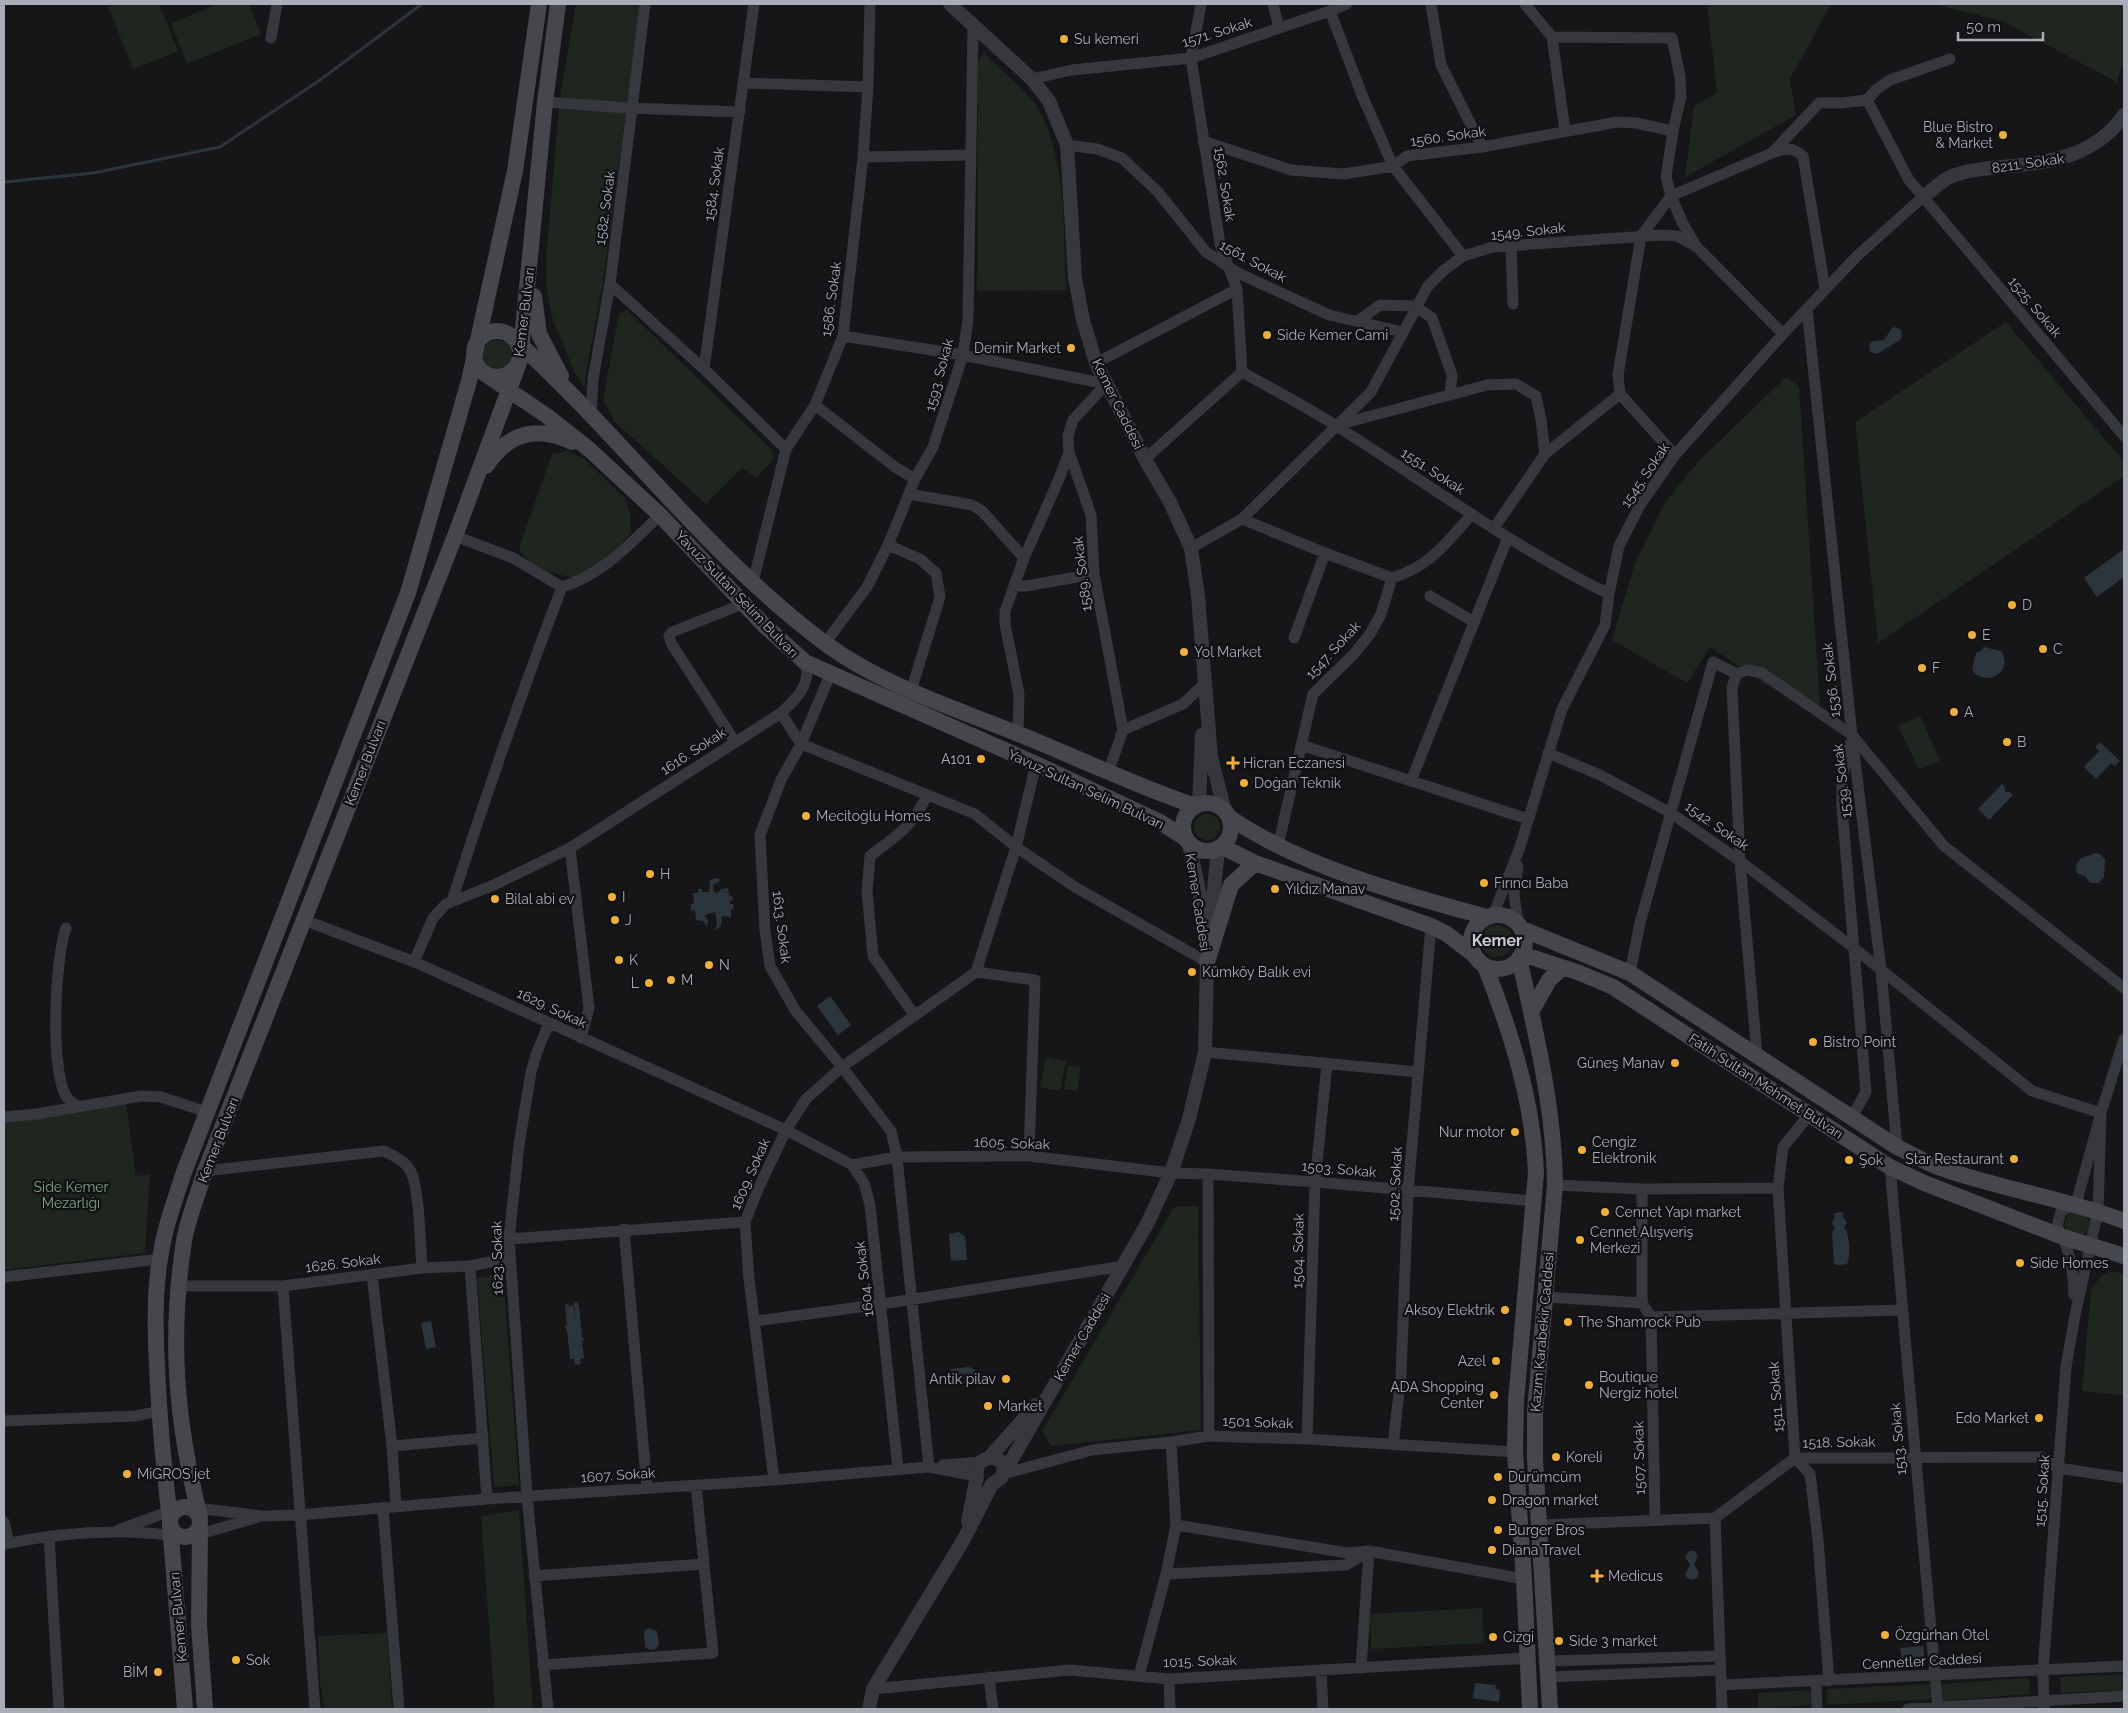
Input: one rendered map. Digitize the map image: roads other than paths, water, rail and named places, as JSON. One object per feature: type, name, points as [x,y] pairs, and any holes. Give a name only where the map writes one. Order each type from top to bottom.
[{"type":"main road","name":"Kemer Bulvarı","points":[[205,1709],[200,1625],[185,1522],[159,1411],[156,1298],[160,1259],[168,1220],[207,1112],[408,593],[469,381],[515,171],[540,4]]},
{"type":"main road","name":"Kemer Bulvarı","points":[[185,1709],[184,1450],[175,1367],[176,1325],[184,1239],[205,1171],[455,536],[509,390],[518,348],[530,267],[545,102],[558,4]]},
{"type":"main road","points":[[530,267],[539,334],[572,395]]},
{"type":"main road","points":[[492,332],[507,333],[518,348],[512,372],[506,376],[485,374],[476,362],[476,348],[479,341],[492,332]]},
{"type":"main road","name":"Yavuz Sultan Selim Bulvarı","points":[[518,348],[572,395],[753,582],[825,643],[870,672],[911,692],[1108,772],[1197,805]]},
{"type":"main road","name":"Yavuz Sultan Selim Bulvarı","points":[[485,374],[547,416],[590,450],[660,515],[743,604],[805,662],[830,675],[1036,764],[1160,822],[1187,841]]},
{"type":"main road","points":[[473,484],[495,452],[511,440],[524,435],[546,432],[590,450]]},
{"type":"main road","points":[[1213,803],[1227,814],[1257,835],[1278,846],[1359,878],[1444,906],[1490,916],[1506,916],[1520,926],[1525,944],[1520,956],[1507,967],[1500,969],[1480,960],[1447,934],[1431,926],[1219,848],[1202,851],[1187,841],[1182,825],[1184,818],[1197,805],[1213,803]]},
{"type":"main road","points":[[1219,848],[1228,839],[1230,832],[1227,814]]},
{"type":"main road","points":[[1207,962],[1231,885],[1255,862]]},
{"type":"main road","points":[[1480,960],[1471,938],[1474,929],[1490,916]]},
{"type":"main road","name":"Fatih Sultan Mehmet Bulvarı","points":[[1520,926],[1630,973],[1897,1147],[1936,1166],[2018,1192],[2076,1204],[2124,1221]]},
{"type":"main road","name":"Fatih Sultan Mehmet Bulvarı","points":[[1520,956],[1562,968],[1613,987],[1890,1167],[1924,1183],[2063,1237],[2124,1256]]},
{"type":"main road","name":"Kazım Karabekir Caddesi","points":[[1520,956],[1550,1108],[1554,1148],[1555,1185],[1535,1411],[1535,1459],[1550,1709]]},
{"type":"main road","name":"Kazım Karabekir Caddesi","points":[[1480,960],[1502,1010],[1529,1110],[1534,1143],[1536,1173],[1516,1401],[1515,1452],[1524,1579],[1530,1709]]},
{"type":"main road","points":[[1531,1012],[1545,986],[1562,968]]},
{"type":"street","points":[[271,38],[277,4]]},
{"type":"street","name":"1582. Sokak","points":[[591,416],[592,378],[610,284],[645,4]]},
{"type":"street","name":"1584. Sokak","points":[[704,369],[754,4]]},
{"type":"street","name":"1586. Sokak","points":[[753,582],[786,449],[815,405],[843,336],[863,157],[868,87],[870,4]]},
{"type":"street","name":"1562. Sokak","points":[[1202,4],[1191,58],[1220,244],[1237,289],[1242,372]]},
{"type":"street","points":[[1273,4],[1279,28]]},
{"type":"street","name":"1571. Sokak","points":[[1032,79],[1072,70],[1191,58],[1330,12],[1347,4]]},
{"type":"street","points":[[1431,4],[1441,65],[1482,147]]},
{"type":"street","points":[[1525,4],[1552,37],[1565,131]]},
{"type":"street","name":"Kemer Caddesi","points":[[952,5],[1032,79],[1049,101],[1067,145],[1074,278],[1083,320],[1096,363],[1145,459],[1170,502],[1191,548],[1198,596],[1211,757],[1227,814]]},
{"type":"street","points":[[1330,12],[1362,95],[1393,166],[1464,256]]},
{"type":"street","name":"1593. Sokak","points":[[825,643],[866,587],[888,545],[915,479],[933,447],[963,356],[968,319],[973,26]]},
{"type":"street","points":[[1552,37],[1672,38],[1680,76],[1681,96],[1666,177],[1671,196],[1683,224],[1697,247]]},
{"type":"street","points":[[1772,153],[1819,103],[1867,100],[1877,89],[1890,80],[1922,71],[1950,59]]},
{"type":"street","points":[[744,83],[868,87]]},
{"type":"street","name":"1525. Sokak","points":[[1867,100],[1909,180],[2124,436]]},
{"type":"street","points":[[545,102],[740,112]]},
{"type":"street","name":"8211. Sokak","points":[[1924,196],[1948,178],[1975,170],[2032,165],[2070,157],[2094,143],[2123,120]]},
{"type":"street","name":"1560. Sokak","points":[[1203,141],[1291,170],[1344,174],[1393,166],[1407,156],[1482,147],[1617,122],[1636,123],[1673,131]]},
{"type":"street","name":"1561. Sokak","points":[[1067,145],[1097,149],[1122,158],[1158,192],[1206,252],[1229,268],[1329,315],[1403,332]]},
{"type":"street","points":[[1675,455],[1620,394],[1618,375],[1641,236],[1671,196],[1772,153],[1787,148],[1796,150],[1803,156],[1825,289]]},
{"type":"street","points":[[863,157],[970,155]]},
{"type":"street","name":"1545. Sokak","points":[[1520,847],[1562,709],[1605,625],[1619,546],[1640,505],[1675,455],[1783,334],[1858,254],[1924,196]]},
{"type":"street","name":"1549. Sokak","points":[[1191,548],[1242,519],[1371,392],[1380,378],[1415,306],[1428,286],[1443,271],[1464,256],[1493,248],[1511,246],[1641,236],[1677,236],[1697,247],[1783,334]]},
{"type":"street","points":[[1511,246],[1513,304]]},
{"type":"street","points":[[610,284],[704,369],[786,449]]},
{"type":"street","points":[[1096,363],[1237,289]]},
{"type":"street","points":[[1358,321],[1380,305],[1415,306],[1432,318],[1452,375],[1450,395]]},
{"type":"street","name":"1536. Sokak","points":[[1807,309],[1852,735],[1944,846],[2124,988]]},
{"type":"street","points":[[843,336],[963,356],[1106,384]]},
{"type":"street","points":[[1145,459],[1242,372]]},
{"type":"street","name":"1551. Sokak","points":[[1242,372],[1336,425],[1555,566],[1609,594]]},
{"type":"street","name":"1589. Sokak","points":[[1106,384],[1073,420],[1068,436],[1069,452],[1091,515],[1094,574],[1124,730]]},
{"type":"street","points":[[1336,425],[1487,385],[1516,384],[1536,396],[1545,454]]},
{"type":"street","points":[[1494,528],[1545,454],[1620,394]]},
{"type":"street","points":[[815,405],[895,467],[915,479]]},
{"type":"street","points":[[1018,734],[1019,694],[1005,624],[1005,611],[1024,558],[1059,480],[1069,452]]},
{"type":"street","points":[[909,494],[972,505],[982,511],[1024,558]]},
{"type":"street","points":[[1242,519],[1392,578],[1422,566],[1438,553],[1472,514]]},
{"type":"street","points":[[414,962],[433,918],[442,907],[452,901],[499,764],[517,704],[562,587],[603,568],[660,515]]},
{"type":"street","points":[[455,536],[512,558],[562,587]]},
{"type":"street","points":[[1411,781],[1508,537]]},
{"type":"street","points":[[888,545],[920,560],[936,573],[940,596],[911,692]]},
{"type":"street","points":[[1294,638],[1325,553]]},
{"type":"street","points":[[1014,586],[1026,586],[1094,574]]},
{"type":"street","name":"1547. Sokak","points":[[1278,846],[1313,694],[1354,654],[1370,634],[1381,614],[1392,578]]},
{"type":"street","points":[[1430,596],[1474,622]]},
{"type":"street","points":[[734,742],[671,643],[669,636],[672,632],[743,604]]},
{"type":"street","name":"1616. Sokak","points":[[452,901],[494,885],[570,848],[781,713],[794,701],[806,683],[805,662]]},
{"type":"street","points":[[1630,973],[1640,923],[1713,662],[1737,674]]},
{"type":"street","points":[[1757,1055],[1740,861],[1732,696],[1732,687],[1737,674],[1747,670],[1762,673],[1852,735]]},
{"type":"street","name":"1613. Sokak","points":[[830,675],[801,744],[781,780],[760,835],[765,932],[770,966],[795,1010],[891,1131],[897,1157],[929,1467]]},
{"type":"street","points":[[1108,772],[1124,730],[1183,704],[1204,684]]},
{"type":"street","name":"Kemer Caddesi","points":[[1197,805],[1204,684]]},
{"type":"street","points":[[781,713],[801,744],[975,814],[1016,847],[1075,887],[1207,962]]},
{"type":"street","name":"1539. Sokak","points":[[1852,735],[1842,778],[1842,807],[1866,1092],[1852,1118]]},
{"type":"street","name":"1539. Sokak","points":[[1852,735],[1881,970],[1897,1147]]},
{"type":"street","points":[[1301,745],[1528,819]]},
{"type":"street","name":"1542. Sokak","points":[[1548,753],[1600,775],[1671,812],[1740,861],[1854,948],[2032,1091],[2101,1113]]},
{"type":"street","points":[[1029,1156],[1035,980],[976,972],[1016,847],[1036,764]]},
{"type":"street","points":[[915,1016],[873,956],[867,891],[870,856],[901,834],[914,819],[927,795]]},
{"type":"street","name":"Kemer Caddesi","points":[[1187,841],[1200,895],[1207,962]]},
{"type":"street","points":[[1490,916],[1520,847]]},
{"type":"street","points":[[1520,847],[1514,894],[1520,926]]},
{"type":"street","points":[[570,848],[589,1008],[581,1038]]},
{"type":"street","name":"Kemer Caddesi","points":[[869,1709],[874,1689],[964,1539],[992,1484],[1000,1480],[1124,1266],[1147,1224],[1171,1173],[1189,1119],[1205,1052],[1207,962],[1219,848]]},
{"type":"street","name":"1629. Sokak","points":[[304,920],[414,962],[786,1130]]},
{"type":"street","name":"1502. Sokak","points":[[1392,1445],[1401,1376],[1408,1191],[1431,926]]},
{"type":"street","points":[[66,928],[59,953],[56,1054],[60,1078],[66,1097],[78,1106]]},
{"type":"street","name":"1609. Sokak","points":[[774,1480],[746,1247],[745,1222],[786,1130],[806,1100],[842,1067],[976,972]]},
{"type":"street","name":"1623. Sokak","points":[[548,1709],[527,1496],[509,1239],[519,1146],[532,1072],[537,1052],[549,1023]]},
{"type":"street","points":[[2075,1315],[2074,1273],[2070,1252],[2057,1226],[2061,1211],[2076,1204],[2124,1039]]},
{"type":"street","points":[[1205,1052],[1418,1072]]},
{"type":"street","name":"1504. Sokak","points":[[1308,1439],[1315,1182],[1327,1064]]},
{"type":"street","points":[[4,1118],[141,1096],[161,1097],[207,1112]]},
{"type":"street","points":[[2075,1315],[2098,1211],[2101,1113]]},
{"type":"street","name":"1511. Sokak","points":[[1795,1458],[1778,1188],[1783,1147],[1809,1115]]},
{"type":"street","points":[[786,1130],[852,1165]]},
{"type":"street","points":[[205,1171],[384,1151],[399,1158],[411,1171],[422,1268]]},
{"type":"street","name":"1605. Sokak","points":[[852,1165],[897,1157],[1029,1156],[1171,1173]]},
{"type":"street","name":"1604. Sokak","points":[[852,1165],[864,1183],[870,1205],[898,1469]]},
{"type":"street","name":"1513. Sokak","points":[[1890,1167],[1938,1708]]},
{"type":"street","name":"1503. Sokak","points":[[1171,1173],[1315,1182],[1534,1201]]},
{"type":"street","points":[[1208,1174],[1209,1436]]},
{"type":"street","points":[[1555,1185],[1642,1189],[1778,1188]]},
{"type":"street","points":[[1642,1189],[1642,1303],[1651,1316],[1902,1310]]},
{"type":"street","points":[[509,1239],[624,1229],[745,1222]]},
{"type":"street","points":[[624,1229],[647,1488]]},
{"type":"street","name":"1626. Sokak","points":[[179,1286],[283,1286],[422,1268],[470,1266],[509,1258]]},
{"type":"street","points":[[4,1277],[160,1259]]},
{"type":"street","points":[[470,1266],[487,1499]]},
{"type":"street","points":[[756,1320],[911,1300],[1124,1266]]},
{"type":"street","points":[[372,1275],[392,1446],[396,1506]]},
{"type":"street","points":[[283,1286],[315,1709]]},
{"type":"street","points":[[1544,1297],[1642,1303]]},
{"type":"street","name":"1515. Sokak","points":[[2044,1705],[2042,1671],[2066,1367],[2075,1315]]},
{"type":"street","name":"1507. Sokak","points":[[1651,1316],[1655,1520]]},
{"type":"street","points":[[964,1539],[982,1465],[1058,1380]]},
{"type":"street","points":[[4,1421],[136,1416],[159,1411]]},
{"type":"street","name":"1501 Sokak","points":[[1003,1474],[1092,1450],[1209,1436],[1308,1439],[1515,1452]]},
{"type":"street","points":[[392,1446],[483,1438]]},
{"type":"street","points":[[1139,1676],[1166,1574],[1176,1525],[1171,1442]]},
{"type":"street","name":"1518. Sokak","points":[[1715,1518],[1795,1458],[1915,1456],[2040,1457],[2058,1468],[2124,1478]]},
{"type":"street","points":[[982,1465],[997,1458],[1004,1466],[1003,1474]]},
{"type":"street","points":[[1795,1458],[1810,1474],[1818,1540],[1829,1681]]},
{"type":"street","points":[[982,1465],[980,1482],[988,1486],[992,1484]]},
{"type":"street","name":"1607. Sokak","points":[[185,1522],[299,1515],[527,1496],[774,1480],[898,1469],[982,1465]]},
{"type":"street","points":[[543,1665],[713,1653],[696,1485]]},
{"type":"street","points":[[383,1508],[399,1709]]},
{"type":"street","name":"1607. Sokak","points":[[185,1522],[260,1516]]},
{"type":"street","points":[[1540,1525],[1715,1518],[1722,1709]]},
{"type":"street","points":[[4,1522],[6,1543],[49,1536],[111,1532],[185,1522]]},
{"type":"street","points":[[111,1532],[185,1522]]},
{"type":"street","points":[[1176,1525],[1348,1553],[1369,1551],[1524,1579]]},
{"type":"street","points":[[49,1536],[59,1709]]},
{"type":"street","points":[[1166,1574],[1346,1565],[1369,1551]]},
{"type":"street","points":[[1361,1668],[1369,1551]]},
{"type":"street","points":[[534,1576],[704,1564]]},
{"type":"street","points":[[1548,1669],[1720,1656]]},
{"type":"street","name":"1015. Sokak","points":[[874,1689],[1070,1670],[1169,1679],[1528,1658]]},
{"type":"street","name":"Cennetler Caddesi","points":[[1721,1685],[2124,1666]]},
{"type":"street","points":[[1548,1669],[1720,1670]]},
{"type":"street","points":[[1321,1670],[1323,1709]]},
{"type":"street","points":[[989,1677],[993,1709]]},
{"type":"street","points":[[1169,1679],[1170,1709]]},
{"type":"street","points":[[1816,1681],[1817,1709]]},
{"type":"street","points":[[1908,1709],[2044,1705],[2124,1696]]},
{"type":"waterway","points":[[4,182],[93,173],[220,147],[320,80],[422,4]]},
{"type":"place","name":"Su kemeri","points":[[1064,39]]},
{"type":"place","name":"Blue Bistro & Market","points":[[2003,135]]},
{"type":"place","name":"Side Kemer Cami","points":[[1267,335]]},
{"type":"place","name":"Demir Market","points":[[1071,348]]},
{"type":"place","name":"D","points":[[2012,605]]},
{"type":"place","name":"E","points":[[1972,635]]},
{"type":"place","name":"C","points":[[2043,649]]},
{"type":"place","name":"Yol Market","points":[[1184,652]]},
{"type":"place","name":"F","points":[[1922,668]]},
{"type":"place","name":"A","points":[[1954,712]]},
{"type":"place","name":"B","points":[[2007,742]]},
{"type":"place","name":"A101","points":[[981,759]]},
{"type":"place","name":"Hicran Eczanesi","points":[[1233,763]]},
{"type":"place","name":"Doğan Teknik","points":[[1244,783]]},
{"type":"place","name":"Mecitoğlu Homes","points":[[806,816]]},
{"type":"place","name":"H","points":[[650,874]]},
{"type":"place","name":"Fırıncı Baba","points":[[1484,883]]},
{"type":"place","name":"Yıldız Manav","points":[[1275,889]]},
{"type":"place","name":"I","points":[[612,897]]},
{"type":"place","name":"Bilal abi ev","points":[[495,899]]},
{"type":"place","name":"J","points":[[615,920]]},
{"type":"place","name":"K","points":[[619,960]]},
{"type":"place","name":"N","points":[[709,965]]},
{"type":"place","name":"Kümköy Balık evi","points":[[1192,972]]},
{"type":"place","name":"M","points":[[671,980]]},
{"type":"place","name":"L","points":[[649,983]]},
{"type":"place","name":"Bistro Point","points":[[1813,1042]]},
{"type":"place","name":"Güneş Manav","points":[[1675,1063]]},
{"type":"place","name":"Nur motor","points":[[1515,1132]]},
{"type":"place","name":"Cengiz Elektronik","points":[[1582,1150]]},
{"type":"place","name":"Star Restaurant","points":[[2014,1159]]},
{"type":"place","name":"Şok","points":[[1849,1160]]},
{"type":"place","name":"Cennet Yapı market","points":[[1605,1212]]},
{"type":"place","name":"Cennet Alışveriş Merkezi","points":[[1580,1240]]},
{"type":"place","name":"Side Homes","points":[[2020,1263]]},
{"type":"place","name":"Aksoy Elektrik","points":[[1505,1310]]},
{"type":"place","name":"The Shamrock Pub","points":[[1568,1322]]},
{"type":"place","name":"Azel","points":[[1496,1361]]},
{"type":"place","name":"Antik pilav","points":[[1006,1379]]},
{"type":"place","name":"Boutique Nergiz hotel","points":[[1589,1385]]},
{"type":"place","name":"ADA Shopping Center","points":[[1494,1395]]},
{"type":"place","name":"Market","points":[[988,1406]]},
{"type":"place","name":"Edo Market","points":[[2039,1418]]},
{"type":"place","name":"Koreli","points":[[1556,1457]]},
{"type":"place","name":"MiGROS jet","points":[[127,1474]]},
{"type":"place","name":"Dürümcüm","points":[[1498,1477]]},
{"type":"place","name":"Dragon market","points":[[1492,1500]]},
{"type":"place","name":"Burger Bros","points":[[1498,1530]]},
{"type":"place","name":"Diana Travel","points":[[1492,1550]]},
{"type":"place","name":"Medicus","points":[[1597,1576]]},
{"type":"place","name":"Özgürhan Otel","points":[[1885,1635]]},
{"type":"place","name":"Cizgi","points":[[1493,1637]]},
{"type":"place","name":"Side 3 market","points":[[1559,1641]]},
{"type":"place","name":"Sok","points":[[236,1660]]},
{"type":"place","name":"BİM","points":[[158,1672]]},
{"type":"district","name":"Kemer","points":[[1497,940]]},
{"type":"park label","name":"Side Kemer Mezarlığı","points":[[71,1196]]}]
